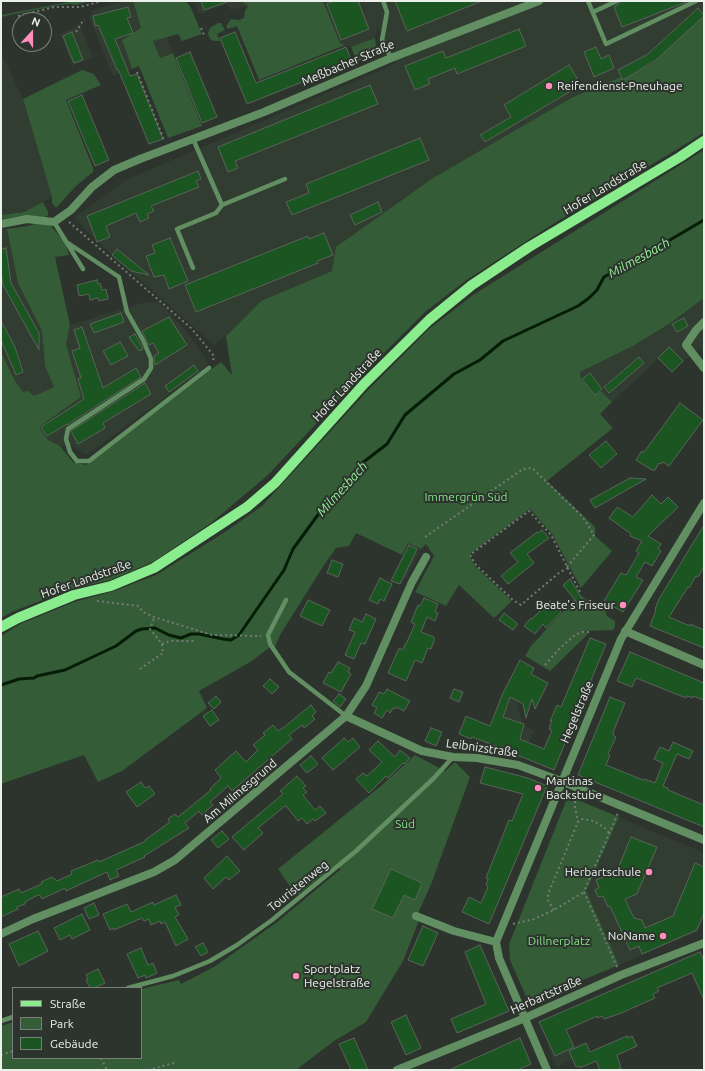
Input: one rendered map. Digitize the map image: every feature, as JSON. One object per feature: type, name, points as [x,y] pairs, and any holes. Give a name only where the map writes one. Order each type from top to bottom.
[{"type":"main road","name":"Hofer Landstraße","points":[[1,627],[18,618],[74,595],[111,586],[154,568],[241,512],[275,483],[364,384],[429,320],[472,285],[529,247],[680,157],[704,141]]},
{"type":"street","name":"Meßbacher Straße","points":[[54,222],[70,210],[92,187],[114,170],[264,112],[391,58],[539,1]]},
{"type":"street","points":[[1,224],[27,219],[54,222]]},
{"type":"street","points":[[704,322],[696,330],[686,345],[704,368]]},
{"type":"street","name":"Hegelstraße","points":[[496,942],[561,781],[625,631],[704,503]]},
{"type":"street","name":"Am Milmesgrund","points":[[1,934],[33,919],[154,872],[175,860],[346,716],[366,686],[412,582],[426,557]]},
{"type":"street","points":[[625,631],[704,665]]},
{"type":"street","name":"Leibnizstraße","points":[[346,716],[422,751],[454,757],[477,758],[518,765],[561,781],[704,840]]},
{"type":"street","points":[[416,916],[454,931],[496,942],[499,958],[547,1070]]},
{"type":"street","name":"Herbartstraße","points":[[397,1070],[525,1018],[621,975],[704,943]]},
{"type":"lane","points":[[383,1],[387,12],[382,40],[391,58]]},
{"type":"lane","points":[[588,1],[606,44],[696,1]]},
{"type":"lane","points":[[593,12],[617,1]]},
{"type":"lane","points":[[193,139],[222,205]]},
{"type":"lane","points":[[193,268],[177,229],[216,213],[222,205],[285,179]]},
{"type":"lane","points":[[54,222],[83,269]]},
{"type":"lane","points":[[68,243],[119,277],[127,312],[144,340],[151,359],[151,368],[144,379],[68,429],[66,439],[70,452],[77,461],[89,461],[209,368]]},
{"type":"lane","points":[[286,600],[268,635],[270,644],[289,672],[346,716]]},
{"type":"lane","name":"Touristenweg","points":[[132,987],[173,976],[210,961],[272,920],[356,851],[423,789],[454,757]]},
{"type":"lane","points":[[1,1021],[12,1017]]},
{"type":"path","points":[[34,12],[54,7],[80,7],[102,1]]},
{"type":"path","points":[[76,32],[84,19]]},
{"type":"path","points":[[201,28],[205,37]]},
{"type":"path","points":[[137,72],[168,149]]},
{"type":"path","points":[[62,216],[192,329],[214,356],[212,364],[209,368]]},
{"type":"path","points":[[425,537],[523,469],[532,468],[582,516],[594,535],[567,568],[521,604],[512,600],[476,565],[470,555],[529,511],[551,535],[567,568],[580,592]]},
{"type":"path","points":[[95,600],[138,606],[143,612],[154,618],[212,635],[251,636]]},
{"type":"path","points":[[140,669],[163,653],[162,644],[150,629],[154,618]]},
{"type":"path","points":[[545,665],[560,648],[575,635],[582,632],[590,632]]},
{"type":"path","points":[[162,644],[170,641],[194,641]]},
{"type":"path","points":[[554,910],[548,900],[548,894],[578,822],[575,807],[575,796],[578,788]]},
{"type":"path","points":[[504,921],[514,924],[534,919],[554,910],[584,892],[621,806]]},
{"type":"path","points":[[578,822],[582,819],[594,821],[605,828],[609,834]]},
{"type":"path","points":[[584,892],[621,975]]},
{"type":"path","points":[[1,1055],[12,1051]]},
{"type":"path","points":[[102,1059],[107,1070]]},
{"type":"path","points":[[148,1070],[174,1063]]},
{"type":"shaded area","points":[[124,1],[133,1],[141,28],[122,40],[132,69],[113,76],[90,19],[92,10]]},
{"type":"shaded area","points":[[241,1],[248,6],[230,10],[227,4],[199,14],[194,2]]},
{"type":"shaded area","points":[[323,1],[704,1],[704,12],[652,64],[573,97],[332,271],[261,301],[214,345],[112,255],[74,218],[126,180],[395,64],[378,28],[375,38],[351,47],[340,43]]},
{"type":"shaded area","points":[[80,25],[93,57],[72,65],[60,34]]},
{"type":"shaded area","points":[[167,37],[173,53],[160,58],[153,40]]},
{"type":"shaded area","points":[[1,52],[23,99],[52,197],[24,212],[1,215]]},
{"type":"shaded area","points":[[1,229],[7,229],[18,283],[42,331],[45,366],[54,387],[34,396],[23,392],[15,381],[1,352]]},
{"type":"shaded area","points":[[704,298],[704,359],[700,347],[672,372],[658,359],[612,402],[601,391],[595,395],[581,379],[579,372],[633,346],[669,324]]},
{"type":"shaded area","points":[[158,301],[186,331],[209,363],[199,373],[86,455],[73,446],[60,446],[48,440],[38,427],[81,397],[66,344],[70,325],[142,303]]},
{"type":"shaded area","points":[[408,543],[421,549],[406,579],[394,574]]},
{"type":"shaded area","points":[[502,693],[516,700],[523,724],[534,731],[521,760],[504,754],[505,749],[483,743]]},
{"type":"shaded area","name":"Herbartschule","points":[[619,817],[704,853],[704,916],[697,932],[619,965],[586,891]]},
{"type":"shaded area","points":[[569,1038],[574,1047],[585,1042],[590,1052],[556,1067],[548,1047]]},
{"type":"green space","points":[[74,1],[90,1],[76,5],[59,5],[25,12],[17,12]]},
{"type":"green space","points":[[133,1],[186,1],[191,8],[202,34],[182,41],[178,34],[153,41],[160,58],[173,53],[202,126],[168,138],[139,66],[132,69],[122,40],[141,28]]},
{"type":"green space","points":[[241,1],[323,1],[340,43],[345,45],[259,80],[237,26],[228,29],[226,26],[231,19],[239,20],[244,18],[245,11],[248,6]]},
{"type":"green space","points":[[704,12],[704,132],[553,224],[465,281],[425,312],[358,379],[268,475],[211,523],[153,562],[110,580],[71,589],[14,611],[1,618],[1,352],[15,381],[23,392],[28,391],[34,396],[54,387],[45,366],[42,331],[18,283],[7,229],[28,226],[41,222],[51,226],[64,241],[69,255],[55,257],[70,325],[66,344],[81,397],[39,427],[48,440],[60,446],[73,462],[86,465],[221,362],[232,375],[226,336],[261,301],[332,271],[336,247],[433,178],[573,97],[652,64]]},
{"type":"green space","points":[[12,13],[12,15],[1,17],[1,15]]},
{"type":"green space","points":[[218,23],[221,23],[225,30],[217,34],[220,41],[214,41],[210,39],[208,33],[210,28]]},
{"type":"green space","points":[[375,38],[376,46],[374,54],[357,62],[351,47]]},
{"type":"green space","points":[[82,70],[94,74],[101,85],[66,100],[93,168],[93,172],[76,186],[56,208],[52,203],[52,197],[23,99]]},
{"type":"green space","name":"Immergrün Süd","points":[[704,150],[704,298],[669,324],[633,346],[580,372],[581,379],[595,395],[601,391],[612,402],[600,414],[613,428],[547,481],[595,527],[595,536],[612,551],[581,588],[552,534],[530,509],[469,555],[475,566],[512,601],[494,618],[459,585],[446,606],[415,592],[434,556],[426,544],[421,549],[408,543],[402,555],[356,533],[349,546],[336,548],[280,635],[275,647],[269,648],[250,662],[199,691],[207,708],[122,771],[98,782],[84,755],[1,784],[1,636],[20,624],[74,602],[114,591],[156,575],[222,534],[262,506],[369,389],[429,329],[473,295]]},
{"type":"green space","points":[[43,202],[48,212],[48,215],[45,217],[22,216],[1,219],[1,215],[24,212]]},
{"type":"green space","points":[[577,596],[581,596],[605,610],[607,616],[615,621],[615,627],[613,630],[585,631],[588,634],[550,671],[525,656],[531,646]]},
{"type":"green space","name":"Süd","points":[[415,755],[445,771],[455,762],[470,777],[432,882],[419,911],[418,923],[403,961],[366,1022],[334,1041],[296,1070],[1,1070],[1,1026],[12,1022],[12,1059],[142,1059],[142,989],[179,980],[181,984],[214,967],[276,923],[341,869],[334,866],[299,894],[294,892],[278,869],[382,785]]},
{"type":"green space","name":"Dillnerplatz","points":[[568,796],[619,817],[586,891],[619,965],[535,1000],[527,999],[510,960],[509,944]]},
{"type":"building","points":[[201,1],[226,1],[227,2],[204,10]]},
{"type":"building","points":[[334,1],[358,1],[369,29],[341,40],[327,4]]},
{"type":"building","points":[[395,1],[482,1],[407,31]]},
{"type":"building","points":[[621,1],[686,2],[622,27],[614,7]]},
{"type":"building","points":[[128,7],[131,17],[127,18],[133,33],[115,39],[130,76],[137,74],[163,139],[149,144],[98,25],[95,26],[93,16]]},
{"type":"building","points":[[698,8],[704,16],[656,60],[623,80],[618,70],[648,54]]},
{"type":"building","points":[[519,29],[526,46],[457,74],[455,68],[428,79],[430,84],[415,90],[405,66],[443,51],[446,58]]},
{"type":"building","points":[[72,32],[83,60],[74,63],[63,36]]},
{"type":"building","points":[[235,32],[256,83],[346,47],[352,62],[247,104],[220,38]]},
{"type":"building","points":[[596,47],[601,59],[609,55],[614,68],[594,77],[584,52]]},
{"type":"building","points":[[190,52],[217,117],[202,123],[176,58]]},
{"type":"building","points":[[569,65],[581,85],[485,142],[480,135],[511,117],[504,105]]},
{"type":"building","points":[[370,85],[378,104],[235,161],[238,168],[228,172],[218,147]]},
{"type":"building","points":[[82,95],[109,160],[95,166],[68,101]]},
{"type":"building","points":[[420,138],[429,160],[292,215],[286,202],[309,193],[306,184]]},
{"type":"building","points":[[198,171],[201,179],[196,181],[199,187],[151,206],[154,211],[147,214],[149,218],[140,222],[136,213],[106,226],[110,237],[97,242],[87,216]]},
{"type":"building","points":[[378,202],[382,212],[355,225],[350,215]]},
{"type":"building","points":[[324,233],[333,255],[317,261],[318,263],[196,312],[185,285],[308,236],[309,239]]},
{"type":"building","points":[[170,238],[188,281],[169,289],[164,275],[154,277],[146,256],[155,253],[152,245]]},
{"type":"building","points":[[6,248],[11,283],[39,333],[39,350],[3,285],[1,271],[1,249]]},
{"type":"building","points":[[117,249],[149,275],[131,271],[112,255]]},
{"type":"building","points":[[97,280],[98,284],[100,283],[102,290],[106,289],[108,299],[99,301],[98,298],[90,300],[89,294],[79,296],[77,285]]},
{"type":"building","points":[[121,313],[124,322],[94,333],[90,324]]},
{"type":"building","points":[[169,317],[187,345],[155,365],[154,356],[159,353],[153,343],[149,345],[142,331]]},
{"type":"building","points":[[684,318],[688,326],[677,332],[672,324]]},
{"type":"building","points":[[1,321],[15,347],[23,372],[16,375],[1,340]]},
{"type":"building","points":[[82,327],[103,388],[136,368],[141,377],[67,425],[47,436],[41,427],[84,399],[78,379],[81,378],[72,351],[80,348],[74,330]]},
{"type":"building","points":[[135,334],[143,349],[139,351],[129,337]]},
{"type":"building","points":[[120,342],[128,356],[111,365],[103,351]]},
{"type":"building","points":[[669,347],[683,361],[672,372],[658,358]]},
{"type":"building","points":[[639,357],[644,363],[609,393],[604,387]]},
{"type":"building","points":[[194,365],[198,371],[169,392],[165,386]]},
{"type":"building","points":[[590,373],[602,389],[595,395],[582,379]]},
{"type":"building","points":[[145,383],[151,394],[103,423],[105,428],[78,444],[71,431]]},
{"type":"building","points":[[680,403],[703,420],[669,466],[663,462],[661,464],[659,463],[655,470],[652,470],[636,460],[642,451],[644,452]]},
{"type":"building","points":[[606,441],[617,454],[601,468],[589,455]]},
{"type":"building","points":[[630,478],[646,479],[595,508],[590,500]]},
{"type":"building","points":[[652,495],[661,504],[668,497],[678,507],[648,536],[661,544],[658,549],[661,551],[652,566],[645,562],[636,577],[643,580],[623,612],[604,601],[621,573],[626,575],[639,553],[636,551],[642,541],[630,536],[631,534],[609,518],[617,507],[633,517]]},
{"type":"building","points":[[704,525],[704,567],[698,577],[696,576],[689,588],[688,587],[669,617],[704,630],[704,648],[650,626],[659,599]]},
{"type":"building","points":[[542,530],[549,538],[527,554],[534,563],[508,584],[501,576],[518,562],[510,553],[537,532],[538,533]]},
{"type":"building","points":[[409,545],[417,549],[400,584],[391,581]]},
{"type":"building","points":[[332,560],[343,564],[338,577],[327,573]]},
{"type":"building","points":[[380,578],[392,584],[384,601],[380,599],[378,604],[369,600]]},
{"type":"building","points":[[570,579],[584,602],[579,605],[563,585]]},
{"type":"building","points":[[424,598],[438,604],[435,612],[438,613],[435,621],[427,617],[421,632],[434,637],[434,641],[431,649],[428,648],[422,663],[415,660],[406,681],[388,673],[399,648],[403,650],[406,644],[415,624],[411,622],[418,605],[420,606]]},
{"type":"building","points":[[308,600],[330,610],[322,626],[300,616]]},
{"type":"building","points":[[550,601],[561,612],[546,628],[543,624],[535,634],[524,626]]},
{"type":"building","points":[[504,613],[518,624],[513,630],[499,620]]},
{"type":"building","points":[[366,614],[376,619],[365,644],[361,643],[354,659],[345,655],[355,632],[349,630],[354,618],[362,622]]},
{"type":"building","points":[[590,638],[606,644],[554,770],[515,754],[514,757],[506,754],[507,750],[472,737],[471,739],[459,734],[466,716],[490,726],[503,693],[520,660],[534,668],[531,674],[548,683],[535,709],[532,699],[526,718],[523,704],[510,697],[503,717],[524,724],[520,739],[544,749],[552,730],[549,729],[552,720],[550,721],[557,705],[561,707]]},
{"type":"building","points":[[630,652],[704,683],[704,700],[693,696],[692,698],[687,696],[686,698],[636,678],[632,687],[617,681]]},
{"type":"building","points":[[338,662],[350,668],[348,672],[351,674],[341,692],[323,683],[329,672],[331,673]]},
{"type":"building","points":[[270,679],[279,687],[272,694],[263,686]]},
{"type":"building","points":[[387,689],[410,701],[404,711],[396,707],[395,709],[393,708],[390,713],[387,710],[382,718],[374,713],[377,708],[372,705],[379,692],[384,694]]},
{"type":"building","points":[[454,689],[463,692],[459,702],[450,698]]},
{"type":"building","points":[[339,694],[346,699],[340,707],[333,701]]},
{"type":"building","points":[[216,696],[221,702],[214,709],[208,703]]},
{"type":"building","points":[[610,697],[625,703],[614,730],[613,735],[616,737],[608,754],[610,755],[606,765],[643,780],[644,779],[655,783],[663,763],[654,759],[660,747],[669,751],[673,742],[693,751],[689,759],[677,754],[663,786],[668,788],[668,790],[704,805],[704,827],[578,775]]},
{"type":"building","points":[[311,705],[316,712],[312,716],[315,719],[304,728],[302,725],[289,735],[292,739],[232,791],[228,786],[210,802],[213,805],[202,815],[199,811],[185,823],[189,828],[144,856],[145,857],[116,870],[119,876],[110,880],[107,872],[66,891],[65,888],[42,899],[40,895],[38,895],[25,902],[25,904],[17,907],[18,909],[1,917],[1,897],[19,889],[21,893],[42,884],[41,882],[52,877],[57,881],[72,874],[71,871],[98,860],[99,862],[146,841],[145,840],[170,822],[168,819],[175,814],[178,817],[211,790],[210,789],[221,778],[215,770],[236,751],[246,762],[258,750],[253,745],[265,735],[263,733],[273,725],[278,731]]},
{"type":"building","points":[[212,710],[219,720],[210,726],[203,716]]},
{"type":"building","points":[[431,728],[442,732],[436,746],[425,741]]},
{"type":"building","points":[[344,738],[348,742],[353,738],[360,747],[333,770],[322,758]]},
{"type":"building","points":[[378,741],[395,757],[400,750],[410,758],[388,778],[386,776],[369,793],[356,779],[363,773],[367,776],[382,762],[369,750]]},
{"type":"building","points":[[311,756],[318,764],[307,773],[300,765]]},
{"type":"building","points":[[485,767],[528,778],[547,786],[489,924],[462,912],[469,897],[481,903],[488,887],[486,885],[488,879],[486,878],[509,820],[512,821],[523,794],[480,783]]},
{"type":"building","points":[[297,776],[306,786],[303,788],[307,792],[303,795],[315,810],[320,806],[326,813],[315,821],[313,819],[307,824],[302,818],[298,821],[285,806],[258,828],[263,833],[244,850],[232,837],[283,794],[280,791]]},
{"type":"building","points":[[141,782],[145,788],[149,786],[155,794],[137,807],[126,792]]},
{"type":"building","points":[[222,831],[229,839],[218,848],[211,840]]},
{"type":"building","points":[[631,837],[657,847],[637,894],[625,899],[634,918],[642,920],[645,928],[673,916],[695,863],[704,867],[704,913],[697,930],[642,954],[639,946],[630,950],[610,906],[608,907],[603,896],[598,897],[595,890],[599,888],[596,880],[617,871]]},
{"type":"building","points":[[227,856],[240,871],[229,880],[226,877],[213,889],[204,878]]},
{"type":"building","points":[[391,869],[422,883],[415,900],[404,895],[393,918],[372,909]]},
{"type":"building","points":[[176,895],[181,905],[175,907],[179,915],[175,917],[188,939],[176,946],[165,922],[161,924],[160,921],[151,925],[149,919],[144,921],[142,918],[114,930],[114,928],[110,930],[103,914],[127,904],[131,912],[153,902],[154,905]]},
{"type":"building","points":[[94,903],[99,915],[89,919],[84,908]]},
{"type":"building","points":[[82,914],[90,930],[72,939],[70,935],[60,940],[54,928]]},
{"type":"building","points":[[423,926],[438,933],[423,966],[408,960]]},
{"type":"building","points":[[38,931],[48,951],[19,966],[9,944]]},
{"type":"building","points":[[203,943],[208,952],[201,956],[195,947]]},
{"type":"building","points":[[480,945],[509,1011],[457,1033],[451,1019],[486,1004],[465,952]]},
{"type":"building","points":[[141,948],[148,965],[153,963],[157,973],[146,978],[145,975],[138,978],[127,954]]},
{"type":"building","points":[[700,952],[704,961],[704,1000],[692,973],[657,988],[659,991],[653,994],[655,998],[619,1014],[604,1019],[602,1016],[597,1018],[597,1016],[566,1030],[574,1047],[555,1056],[539,1022]]},
{"type":"building","points":[[98,969],[105,983],[96,987],[90,987],[86,980],[88,979],[86,975]]},
{"type":"building","points":[[406,1015],[421,1048],[406,1055],[391,1022]]},
{"type":"building","points":[[627,1036],[627,1038],[632,1036],[637,1046],[617,1055],[621,1068],[617,1070],[600,1070],[596,1061],[580,1068],[580,1066],[576,1067],[569,1051],[586,1043],[590,1052]]},
{"type":"building","points":[[354,1038],[368,1070],[351,1070],[339,1044]]},
{"type":"building","points":[[520,1038],[531,1064],[517,1070],[449,1070]]},
{"type":"waterway","name":"Milmesbach","points":[[1,685],[19,679],[34,678],[65,670],[116,646],[136,631],[142,629],[155,628],[169,635],[181,638],[191,634],[199,634],[231,640],[239,635],[284,570],[293,549],[320,512],[332,501],[361,464],[387,444],[405,415],[454,374],[480,360],[503,341],[578,306],[597,290],[604,277],[634,264],[646,254],[704,220]]},
{"type":"place","name":"Reifendienst-Pneuhage","points":[[549,86]]},
{"type":"place","name":"Beate's Friseur","points":[[623,605]]},
{"type":"place","name":"Martinas Backstube","points":[[538,788]]},
{"type":"place","name":"Herbartschule","points":[[649,872]]},
{"type":"place","name":"NoName","points":[[663,936]]},
{"type":"place","name":"Sportplatz Hegelstraße","points":[[296,976]]}]
